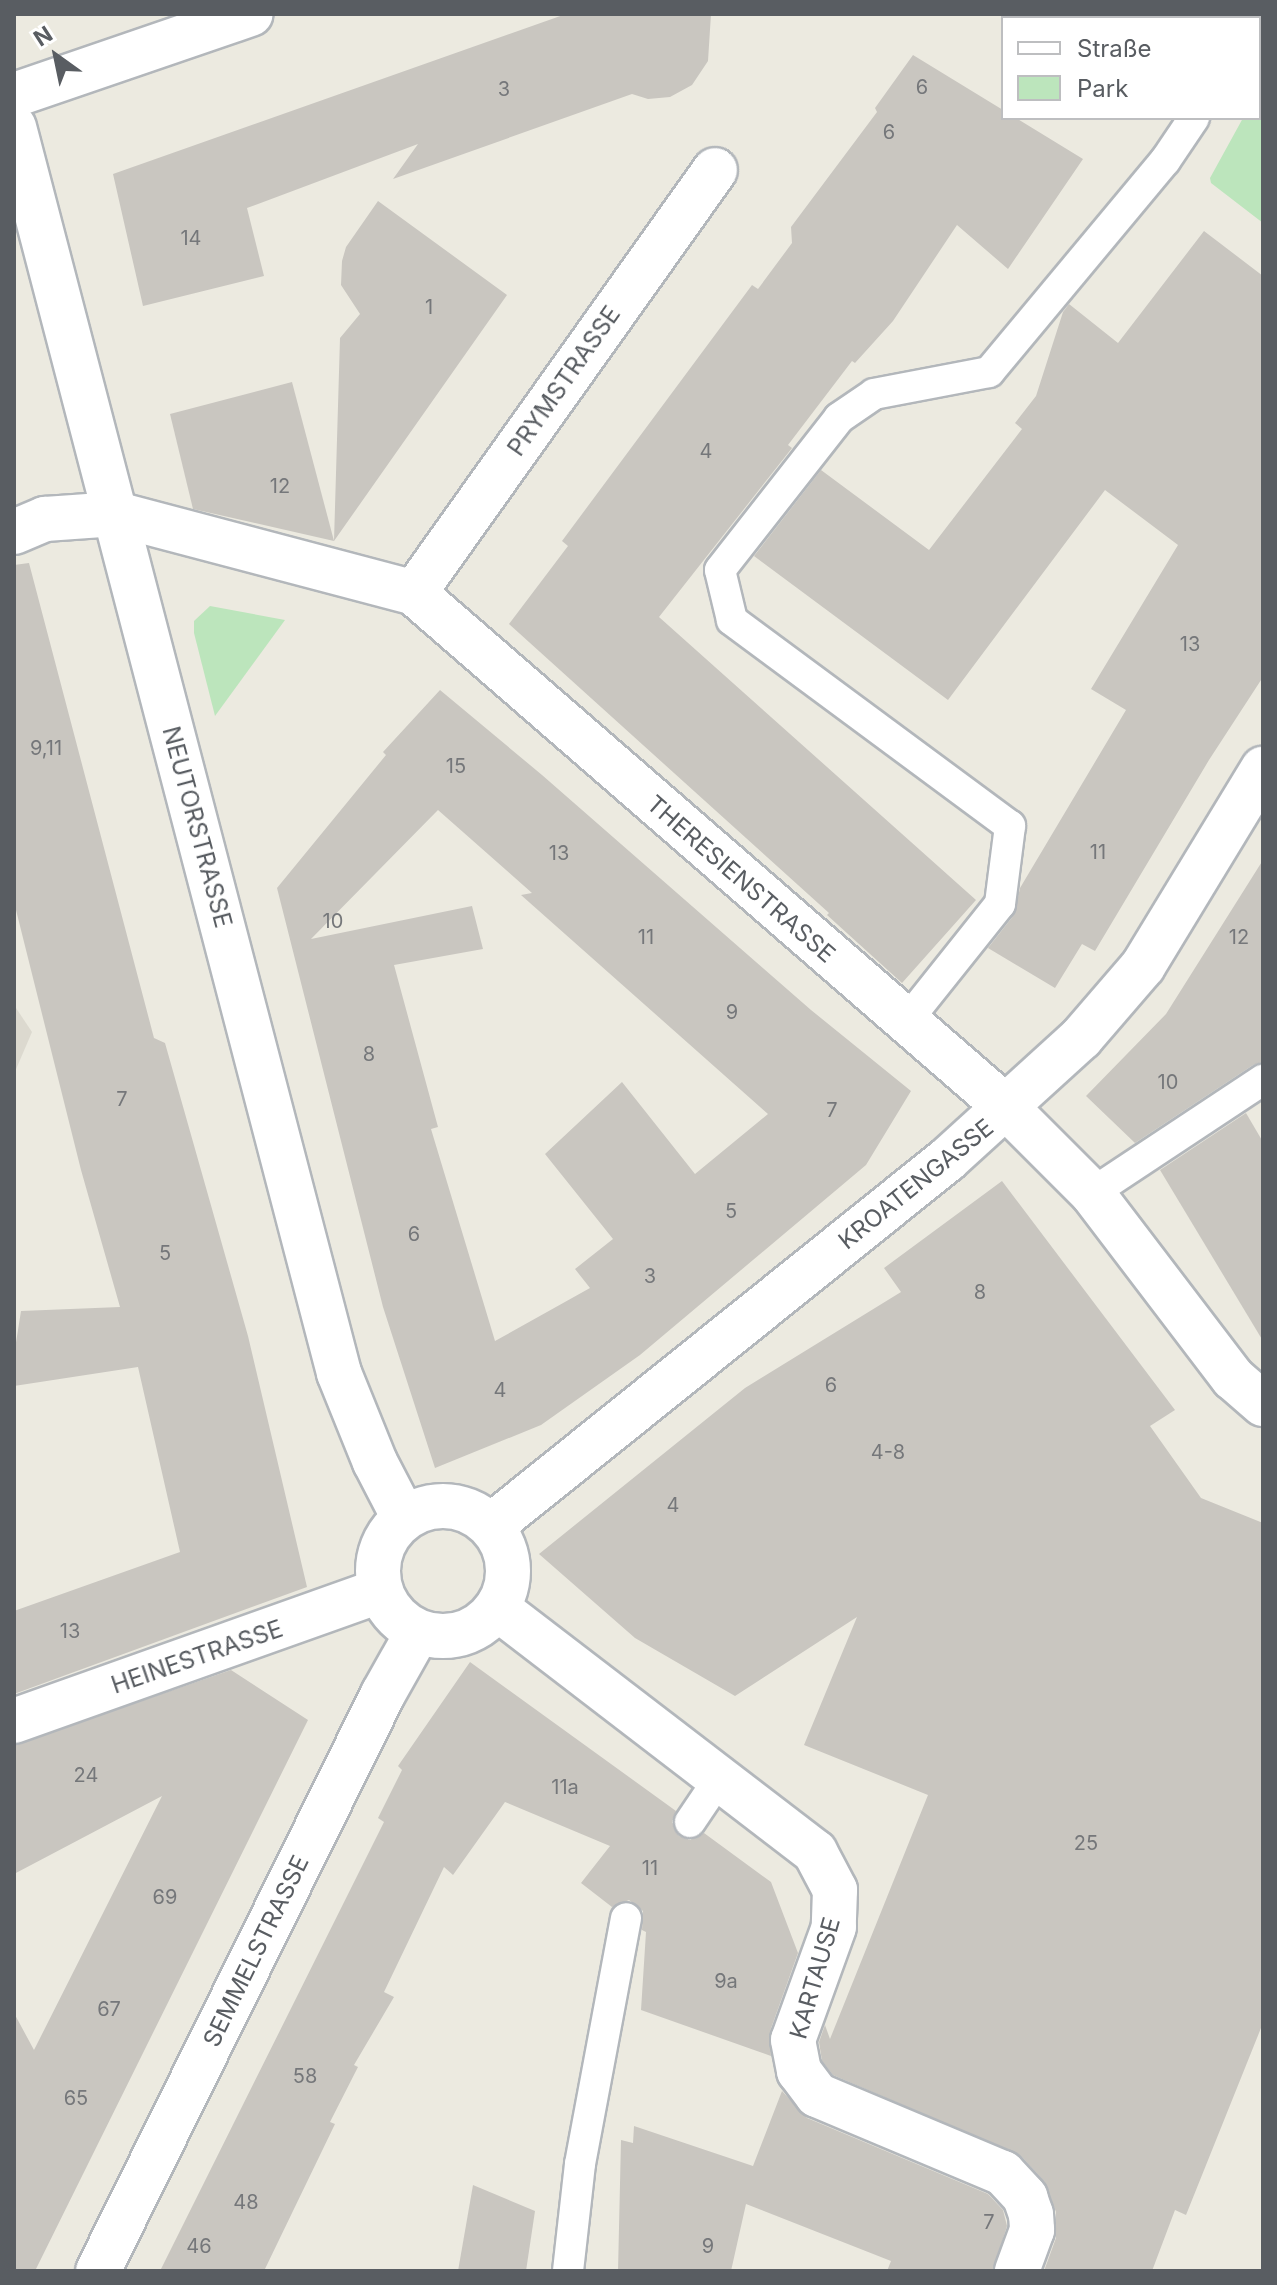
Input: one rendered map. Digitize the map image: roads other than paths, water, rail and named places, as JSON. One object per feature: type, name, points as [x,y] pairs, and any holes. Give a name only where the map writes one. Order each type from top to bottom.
[{"type":"street","points":[[14,95],[251,14]]},
{"type":"street","name":"NEUTORSTRASSE","points":[[14,127],[339,1373],[375,1462],[404,1518]]},
{"type":"street","name":"PRYMSTRASSE","points":[[414,593],[715,170]]},
{"type":"street","name":"THERESIENSTRASSE","points":[[14,532],[45,519],[116,514],[414,593],[905,1023],[1008,1109],[1092,1193],[1233,1378],[1263,1404]]},
{"type":"street","name":"KROATENGASSE","points":[[491,1526],[1008,1109],[1081,1038],[1143,966],[1263,769]]},
{"type":"street","points":[[448,1506],[472,1512],[491,1526],[502,1542],[508,1561],[507,1586],[488,1616],[460,1634],[439,1636],[418,1632],[393,1614],[380,1591],[378,1559],[387,1536],[404,1518],[425,1508],[448,1506]]},
{"type":"street","name":"HEINESTRASSE","points":[[14,1721],[380,1591]]},
{"type":"street","name":"KARTAUSE","points":[[488,1616],[719,1779],[815,1852],[835,1890],[834,1927],[793,2040],[799,2071],[817,2095],[1010,2178],[1025,2197],[1032,2230],[1017,2271]]},
{"type":"street","name":"SEMMELSTRASSE","points":[[98,2271],[383,1694],[418,1632]]},
{"type":"lane","points":[[905,1023],[1000,904],[1010,826],[732,620],[720,570],[839,418],[874,394],[989,372],[1165,161],[1193,120]]},
{"type":"lane","points":[[1092,1193],[1263,1080]]},
{"type":"lane","points":[[690,1822],[719,1779]]},
{"type":"lane","points":[[568,2271],[580,2164],[626,1918]]}]
